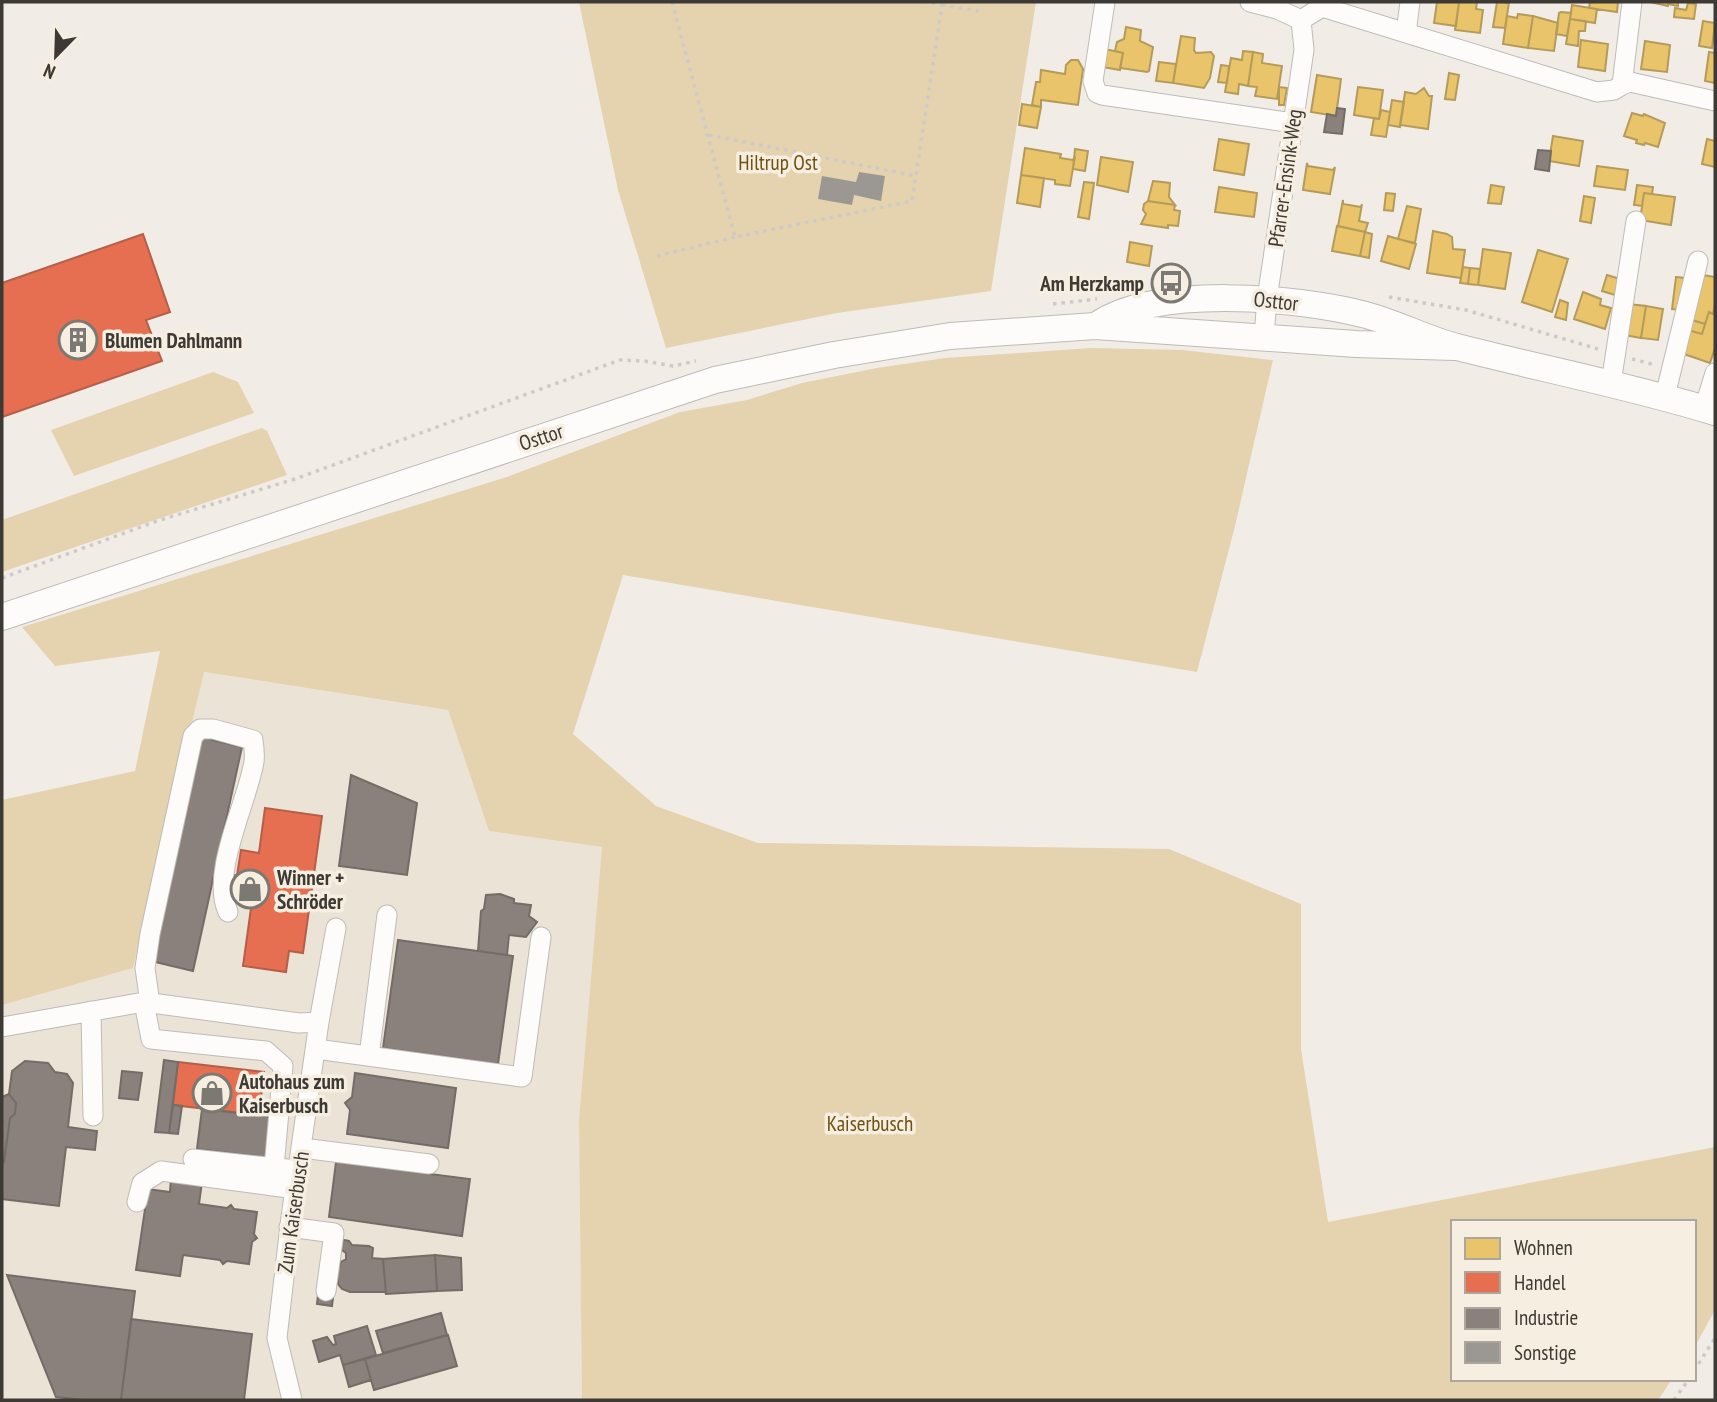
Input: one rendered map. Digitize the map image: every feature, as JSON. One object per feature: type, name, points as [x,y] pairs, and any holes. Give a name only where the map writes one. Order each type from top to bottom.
[{"type":"main road","name":"Osttor","points":[[1096,326],[1122,311],[1171,302],[1243,297],[1290,301],[1362,313],[1454,346],[1611,383],[1710,410]]},
{"type":"main road","name":"Osttor","points":[[2,617],[715,380],[834,355],[950,336],[1096,326],[1356,344],[1454,346]]},
{"type":"street","points":[[1105,2],[1093,81],[1097,93],[1293,124]]},
{"type":"street","points":[[1250,2],[1277,9],[1301,20],[1322,7],[1597,92],[1614,90],[1630,82],[1715,101]]},
{"type":"street","points":[[1406,33],[1410,2]]},
{"type":"street","points":[[1622,85],[1632,2]]},
{"type":"street","name":"Pfarrer-Ensink-Weg","points":[[1264,336],[1267,299],[1304,50],[1301,20]]},
{"type":"street","points":[[1611,383],[1636,221]]},
{"type":"street","points":[[1665,397],[1698,261]]},
{"type":"street","points":[[1710,410],[1715,373]]},
{"type":"street","points":[[228,912],[222,899],[224,870],[255,760],[253,740],[213,729],[200,729],[193,736],[150,934],[145,968],[151,1039],[266,1051],[283,1066],[274,1168]]},
{"type":"street","points":[[369,1056],[387,915]]},
{"type":"street","name":"Zum Kaiserbusch","points":[[292,1400],[277,1338],[289,1227],[318,1022],[336,928]]},
{"type":"street","points":[[316,1049],[522,1077],[541,937]]},
{"type":"street","points":[[2,1027],[147,1003],[299,1023],[318,1022]]},
{"type":"street","points":[[91,1011],[93,1116]]},
{"type":"street","points":[[302,1148],[429,1164]]},
{"type":"street","points":[[193,1159],[274,1168],[297,1180]]},
{"type":"street","points":[[137,1202],[142,1183],[161,1171],[297,1180]]},
{"type":"street","points":[[289,1227],[334,1233],[326,1291]]},
{"type":"path","points":[[672,2],[735,237]]},
{"type":"path","points":[[926,2],[979,11]]},
{"type":"path","points":[[657,257],[735,237],[912,201],[942,5]]},
{"type":"path","points":[[708,135],[916,176]]},
{"type":"path","points":[[1696,1368],[1715,1338]]},
{"type":"path","points":[[1674,1400],[1688,1381]]},
{"type":"shaded area","points":[[203,672],[448,710],[489,831],[602,847],[579,1120],[582,1400],[2,1400],[2,1005],[133,968]]},
{"type":"green space","name":"Hiltrup Ost","points":[[579,2],[1036,2],[991,291],[837,313],[666,348],[618,190]]},
{"type":"green space","name":"Kaiserbusch","points":[[1091,348],[1182,350],[1273,360],[1235,526],[1197,672],[623,575],[573,734],[656,806],[758,843],[1169,849],[1301,904],[1301,1049],[1328,1222],[1715,1147],[1715,1310],[1696,1344],[1696,1220],[1451,1220],[1451,1381],[1671,1381],[1658,1400],[582,1400],[579,1120],[602,847],[489,831],[448,710],[204,672],[133,968],[2,1005],[2,800],[135,771],[160,651],[55,666],[22,627],[507,477],[680,412],[747,400],[802,383],[945,358]]},
{"type":"green space","points":[[213,372],[238,382],[254,413],[74,476],[51,430]]},
{"type":"green space","points":[[262,428],[267,431],[287,475],[2,572],[2,520]]},
{"type":"building: Wohnen","points":[[1437,2],[1459,2],[1456,26],[1434,23]]},
{"type":"building: Wohnen","points":[[1459,2],[1477,2],[1476,9],[1483,10],[1480,33],[1455,30]]},
{"type":"building: Wohnen","points":[[1497,2],[1509,3],[1505,28],[1493,27]]},
{"type":"building: Wohnen","points":[[1590,2],[1618,2],[1617,12],[1589,8]]},
{"type":"building: Wohnen","points":[[1650,2],[1678,2],[1678,6],[1668,6]]},
{"type":"building: Wohnen","points":[[1688,3],[1696,4],[1694,19],[1674,17],[1675,8],[1686,10]]},
{"type":"building: Wohnen","points":[[1572,5],[1597,9],[1595,23],[1570,19]]},
{"type":"building: Wohnen","points":[[1561,12],[1571,13],[1567,36],[1556,34]]},
{"type":"building: Wohnen","points":[[1518,14],[1533,16],[1528,48],[1503,44],[1507,16],[1517,18]]},
{"type":"building: Wohnen","points":[[1533,16],[1558,23],[1554,51],[1528,48]]},
{"type":"building: Wohnen","points":[[1570,19],[1586,21],[1585,31],[1579,31],[1578,46],[1566,44]]},
{"type":"building: Wohnen","points":[[1703,21],[1715,23],[1712,48],[1699,46]]},
{"type":"building: Wohnen","points":[[1126,27],[1141,30],[1140,41],[1153,47],[1147,72],[1120,68],[1123,53],[1115,51],[1117,42],[1124,39]]},
{"type":"building: Wohnen","points":[[1181,36],[1195,38],[1196,53],[1211,52],[1214,56],[1210,78],[1204,88],[1173,83]]},
{"type":"building: Wohnen","points":[[1581,40],[1608,44],[1605,71],[1578,67]]},
{"type":"building: Wohnen","points":[[1645,41],[1670,45],[1667,72],[1641,69]]},
{"type":"building: Wohnen","points":[[1105,49],[1123,53],[1120,70],[1102,67]]},
{"type":"building: Wohnen","points":[[1243,51],[1253,52],[1248,86],[1239,84],[1238,94],[1225,92],[1231,58],[1242,60]]},
{"type":"building: Wohnen","points":[[1253,52],[1263,54],[1262,63],[1282,66],[1277,99],[1255,96],[1257,87],[1248,86]]},
{"type":"building: Wohnen","points":[[1709,52],[1715,53],[1715,83],[1705,81]]},
{"type":"building: Wohnen","points":[[1071,60],[1078,60],[1083,69],[1078,105],[1041,100],[1041,107],[1032,105],[1041,70],[1065,74],[1066,65]]},
{"type":"building: Wohnen","points":[[1159,62],[1176,64],[1173,83],[1156,81]]},
{"type":"building: Wohnen","points":[[1221,65],[1229,66],[1227,83],[1218,82]]},
{"type":"building: Wohnen","points":[[1449,73],[1459,75],[1455,100],[1445,99]]},
{"type":"building: Wohnen","points":[[1317,75],[1341,79],[1336,116],[1311,112]]},
{"type":"building: Wohnen","points":[[1279,87],[1287,88],[1284,105],[1279,105]]},
{"type":"building: Wohnen","points":[[1358,87],[1383,90],[1379,119],[1354,115]]},
{"type":"building: Wohnen","points":[[1424,88],[1429,96],[1432,96],[1428,129],[1400,125],[1405,92],[1416,94]]},
{"type":"building: Wohnen","points":[[1392,100],[1404,102],[1400,127],[1388,125]]},
{"type":"building: Wohnen","points":[[1022,104],[1041,107],[1037,128],[1019,125]]},
{"type":"building: Wohnen","points":[[1381,110],[1390,112],[1386,137],[1371,135],[1374,118],[1379,119]]},
{"type":"building: Wohnen","points":[[1632,113],[1644,114],[1665,123],[1658,147],[1636,143],[1637,140],[1624,136]]},
{"type":"building: Wohnen","points":[[1553,136],[1583,141],[1579,166],[1549,161]]},
{"type":"building: Wohnen","points":[[1219,139],[1249,144],[1244,175],[1214,170]]},
{"type":"building: Wohnen","points":[[1707,139],[1715,141],[1715,167],[1702,164]]},
{"type":"building: Wohnen","points":[[1025,148],[1061,154],[1060,158],[1073,160],[1075,156],[1070,186],[1055,184],[1055,180],[1021,175]]},
{"type":"building: Wohnen","points":[[1075,149],[1088,151],[1085,171],[1073,169]]},
{"type":"building: Wohnen","points":[[1101,157],[1133,162],[1128,192],[1097,185]]},
{"type":"building: Wohnen","points":[[1307,163],[1308,166],[1333,170],[1335,167],[1330,194],[1303,190]]},
{"type":"building: Wohnen","points":[[1597,166],[1628,170],[1625,190],[1594,186]]},
{"type":"building: Wohnen","points":[[1021,175],[1044,178],[1040,207],[1017,203]]},
{"type":"building: Wohnen","points":[[1153,181],[1170,183],[1169,197],[1175,205],[1148,201]]},
{"type":"building: Wohnen","points":[[1084,182],[1094,183],[1089,219],[1078,217]]},
{"type":"building: Wohnen","points":[[1491,185],[1504,187],[1501,204],[1488,203]]},
{"type":"building: Wohnen","points":[[1637,185],[1653,187],[1652,194],[1644,193],[1642,206],[1634,205]]},
{"type":"building: Wohnen","points":[[1219,187],[1257,193],[1254,217],[1215,212]]},
{"type":"building: Wohnen","points":[[1386,193],[1395,194],[1393,211],[1384,210]]},
{"type":"building: Wohnen","points":[[1644,193],[1675,197],[1671,225],[1640,220]]},
{"type":"building: Wohnen","points":[[1584,196],[1595,198],[1591,223],[1580,221]]},
{"type":"building: Wohnen","points":[[1343,200],[1343,204],[1361,207],[1362,204],[1359,221],[1368,223],[1365,232],[1338,226]]},
{"type":"building: Wohnen","points":[[1148,201],[1175,205],[1174,210],[1180,211],[1178,226],[1168,225],[1168,228],[1141,224],[1146,214],[1143,210],[1144,204]]},
{"type":"building: Wohnen","points":[[1407,206],[1421,209],[1415,243],[1398,239]]},
{"type":"building: Wohnen","points":[[1337,226],[1365,232],[1360,256],[1332,251]]},
{"type":"building: Wohnen","points":[[1433,231],[1452,237],[1453,249],[1465,250],[1461,278],[1427,273]]},
{"type":"building: Wohnen","points":[[1365,232],[1372,234],[1369,258],[1360,256]]},
{"type":"building: Wohnen","points":[[1388,236],[1416,244],[1409,269],[1381,261]]},
{"type":"building: Wohnen","points":[[1130,242],[1152,246],[1149,266],[1127,262]]},
{"type":"building: Wohnen","points":[[1483,249],[1511,253],[1505,289],[1478,285]]},
{"type":"building: Wohnen","points":[[1538,250],[1568,259],[1552,312],[1522,302]]},
{"type":"building: Wohnen","points":[[1463,267],[1470,268],[1468,284],[1460,283]]},
{"type":"building: Wohnen","points":[[1470,268],[1480,269],[1478,285],[1468,284]]},
{"type":"building: Wohnen","points":[[1607,275],[1620,279],[1615,295],[1602,291]]},
{"type":"building: Wohnen","points":[[1703,275],[1715,277],[1715,305],[1713,314],[1709,312],[1705,324],[1692,320]]},
{"type":"building: Wohnen","points":[[1676,277],[1685,278],[1681,310],[1672,309]]},
{"type":"building: Wohnen","points":[[1583,292],[1601,299],[1600,305],[1611,308],[1605,329],[1574,319]]},
{"type":"building: Wohnen","points":[[1560,300],[1568,303],[1566,320],[1555,317]]},
{"type":"building: Wohnen","points":[[1628,304],[1646,306],[1641,338],[1624,335]]},
{"type":"building: Wohnen","points":[[1715,305],[1715,348],[1710,363],[1681,353],[1688,330],[1702,334],[1709,312],[1713,314]]},
{"type":"building: Wohnen","points":[[1646,306],[1663,309],[1658,340],[1641,338]]},
{"type":"building: Wohnen","points":[[1692,320],[1705,324],[1702,334],[1688,330]]},
{"type":"building: Handel","name":"Blumen Dahlmann","points":[[143,234],[170,312],[146,320],[162,361],[2,417],[2,283]]},
{"type":"building: Handel","points":[[265,808],[322,816],[303,953],[289,951],[286,972],[243,966],[252,901],[235,898],[236,885],[230,884],[231,875],[237,875],[241,850],[259,853]]},
{"type":"building: Handel","points":[[178,1062],[264,1072],[259,1115],[173,1105]]},
{"type":"building: Industrie","points":[[1337,108],[1345,109],[1342,134],[1324,132],[1327,114],[1336,116]]},
{"type":"building: Industrie","points":[[1538,150],[1551,151],[1549,171],[1535,169]]},
{"type":"building: Industrie","points":[[200,737],[242,747],[193,971],[151,961]]},
{"type":"building: Industrie","points":[[351,775],[417,803],[407,875],[339,866]]},
{"type":"building: Industrie","points":[[500,894],[514,899],[514,903],[531,905],[529,916],[537,922],[526,937],[509,935],[507,955],[478,951],[481,911],[484,909],[486,895]]},
{"type":"building: Industrie","points":[[398,940],[513,956],[498,1064],[383,1048]]},
{"type":"building: Industrie","points":[[164,1060],[178,1062],[169,1133],[155,1132]]},
{"type":"building: Industrie","points":[[25,1061],[48,1063],[55,1072],[67,1074],[73,1083],[68,1127],[97,1131],[95,1150],[66,1147],[59,1206],[2,1199],[2,1161],[4,1162],[10,1118],[15,1114],[16,1103],[9,1094],[12,1071]]},
{"type":"building: Industrie","points":[[122,1071],[142,1073],[138,1100],[119,1098]]},
{"type":"building: Industrie","points":[[355,1073],[456,1088],[448,1148],[347,1134],[350,1110],[345,1103],[352,1097]]},
{"type":"building: Industrie","points":[[9,1094],[16,1103],[15,1114],[10,1118],[4,1162],[2,1097]]},
{"type":"building: Industrie","points":[[173,1105],[182,1106],[178,1134],[169,1133]]},
{"type":"building: Industrie","points":[[202,1109],[274,1117],[269,1158],[197,1149]]},
{"type":"building: Industrie","points":[[336,1162],[470,1179],[462,1236],[329,1217]]},
{"type":"building: Industrie","points":[[171,1178],[202,1182],[199,1204],[227,1208],[231,1205],[234,1209],[257,1212],[254,1234],[257,1238],[252,1242],[249,1264],[227,1261],[223,1264],[220,1260],[183,1255],[180,1276],[136,1270],[148,1189],[170,1192]]},
{"type":"building: Industrie","points":[[344,1240],[352,1245],[369,1246],[373,1248],[372,1258],[383,1259],[386,1294],[350,1292],[338,1284],[337,1273],[341,1262],[346,1259],[346,1253],[339,1248]]},
{"type":"building: Industrie","points":[[435,1255],[437,1291],[386,1294],[383,1259]]},
{"type":"building: Industrie","points":[[435,1255],[461,1258],[462,1290],[437,1291]]},
{"type":"building: Industrie","points":[[7,1275],[135,1291],[121,1400],[56,1397]]},
{"type":"building: Industrie","points":[[318,1295],[333,1297],[332,1306],[317,1304]]},
{"type":"building: Industrie","points":[[441,1313],[447,1335],[383,1353],[376,1331]]},
{"type":"building: Industrie","points":[[131,1319],[252,1334],[244,1400],[121,1400]]},
{"type":"building: Industrie","points":[[367,1326],[376,1355],[343,1365],[340,1355],[319,1362],[313,1341],[327,1337],[333,1345],[336,1344],[334,1336]]},
{"type":"building: Industrie","points":[[448,1335],[457,1366],[374,1390],[365,1359]]},
{"type":"building: Industrie","points":[[365,1359],[371,1380],[349,1387],[343,1365]]},
{"type":"building: Sonstige","points":[[859,172],[885,176],[881,201],[854,195],[852,205],[818,199],[822,176],[856,182]]},
{"type":"place","name":"Am Herzkamp","points":[[1171,283]]},
{"type":"place","name":"Blumen Dahlmann","points":[[78,340]]},
{"type":"place","name":"Winner + Schröder","points":[[250,889]]},
{"type":"place","name":"Autohaus zum Kaiserbusch","points":[[212,1093]]}]
